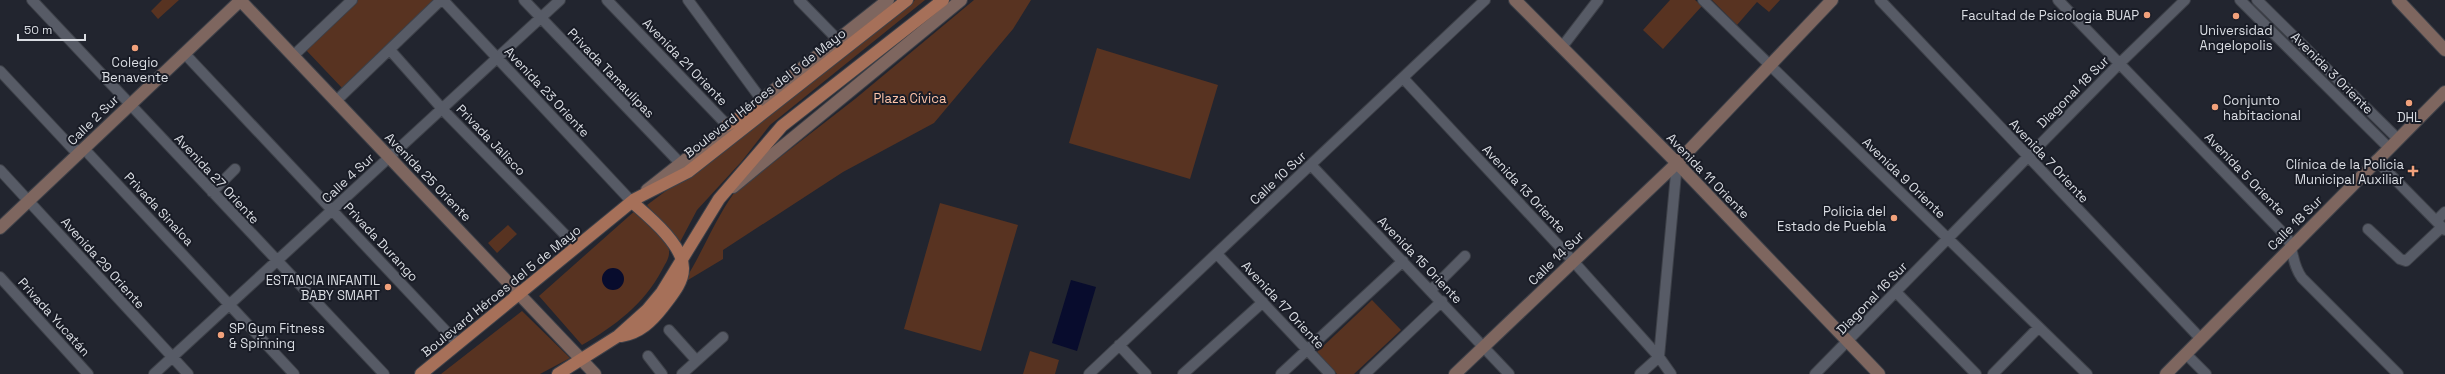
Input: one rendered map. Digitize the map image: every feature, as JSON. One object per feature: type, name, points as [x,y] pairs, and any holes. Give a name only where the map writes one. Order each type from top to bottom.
[{"type":"main road","name":"Boulevard Héroes del 5 de Mayo","points":[[421,374],[634,200],[688,172],[780,98],[907,0]]},
{"type":"main road","points":[[681,260],[719,199],[782,126],[943,0]]},
{"type":"main road","points":[[727,125],[780,98]]},
{"type":"main road","points":[[558,374],[618,336],[640,330],[653,320],[681,280],[684,268],[673,243],[634,200]]},
{"type":"street","name":"Avenida 27 Oriente","points":[[32,0],[384,374]]},
{"type":"street","name":"Calle 2 Sur","points":[[0,228],[241,0]]},
{"type":"street","name":"Avenida 25 Oriente","points":[[241,0],[595,374]]},
{"type":"street","points":[[336,101],[442,0]]},
{"type":"street","name":"Avenida 23 Oriente","points":[[442,0],[634,200]]},
{"type":"street","name":"Privada Tamaulipas","points":[[524,0],[680,163]]},
{"type":"street","name":"Calle 4 Sur","points":[[154,374],[560,0]]},
{"type":"street","name":"Avenida 21 Oriente","points":[[607,0],[727,125]]},
{"type":"street","points":[[688,0],[761,99]]},
{"type":"street","points":[[799,0],[838,40]]},
{"type":"street","name":"Boulevard Héroes del 5 de Mayo","points":[[634,200],[727,125],[888,0]]},
{"type":"street","points":[[719,199],[961,0]]},
{"type":"street","name":"Calle 10 Sur","points":[[1089,374],[1485,0]]},
{"type":"street","name":"Avenida 11 Oriente","points":[[1515,0],[1677,163],[1879,374]]},
{"type":"street","points":[[1562,47],[1598,0]]},
{"type":"street","name":"Avenida 9 Oriente","points":[[1703,0],[2038,328],[2087,374]]},
{"type":"street","name":"Calle 14 Sur","points":[[1455,374],[1677,163],[1769,64],[1832,0]]},
{"type":"street","name":"Avenida 7 Oriente","points":[[1880,0],[2027,157],[2201,339]]},
{"type":"street","name":"Avenida 5 Oriente","points":[[2058,0],[2287,237],[2291,246],[2295,269],[2302,278],[2398,374]]},
{"type":"street","name":"Diagonal 18 Sur","points":[[1947,239],[2120,63],[2185,0]]},
{"type":"street","name":"Avenida 3 Oriente","points":[[2240,0],[2389,148]]},
{"type":"street","name":"Avenida 3 Oriente","points":[[2257,0],[2398,139]]},
{"type":"street","points":[[2398,0],[2445,50]]},
{"type":"street","points":[[293,56],[347,2]]},
{"type":"street","name":"Privada Jalisco","points":[[390,50],[442,108],[577,247]]},
{"type":"street","name":"Privada Durango","points":[[185,54],[458,344]]},
{"type":"street","points":[[2310,69],[2318,61]]},
{"type":"street","name":"Privada Sinaloa","points":[[0,72],[73,149],[87,152],[230,303],[294,374]]},
{"type":"street","name":"Avenida 13 Oriente","points":[[1403,78],[1574,261],[1659,357],[1671,374]]},
{"type":"street","name":"Calle 18 Sur","points":[[2166,374],[2376,160],[2445,92]]},
{"type":"street","points":[[2376,160],[2441,226]]},
{"type":"street","points":[[1640,374],[1659,357],[1677,163]]},
{"type":"street","name":"Avenida 15 Oriente","points":[[1311,165],[1442,301],[1483,348],[1509,374]]},
{"type":"street","points":[[212,192],[235,169]]},
{"type":"street","name":"Avenida 29 Oriente","points":[[0,170],[188,374]]},
{"type":"street","points":[[2368,229],[2400,259],[2406,261],[2441,226],[2445,212]]},
{"type":"street","name":"Diagonal 16 Sur","points":[[1815,374],[1947,239]]},
{"type":"street","name":"Avenida 17 Oriente","points":[[1217,254],[1330,374]]},
{"type":"street","points":[[1431,290],[1465,256]]},
{"type":"street","points":[[1281,374],[1403,261]]},
{"type":"street","name":"Privada Yucatán","points":[[0,277],[88,374]]},
{"type":"street","points":[[1896,292],[1976,374]]},
{"type":"street","points":[[1365,374],[1442,301]]},
{"type":"street","points":[[1183,374],[1263,302]]},
{"type":"street","points":[[1993,374],[2038,328]]},
{"type":"street","points":[[669,330],[696,360]]},
{"type":"street","points":[[682,374],[723,337]]},
{"type":"street","points":[[1120,345],[1146,374]]},
{"type":"street","points":[[2186,354],[2206,374]]},
{"type":"street","points":[[648,356],[662,374]]},
{"type":"green space","points":[[162,0],[179,0],[158,19],[151,11]]},
{"type":"green space","points":[[357,0],[434,0],[343,89],[306,50]]},
{"type":"green space","points":[[915,0],[925,0],[770,125],[742,161],[697,210],[679,244],[647,205],[802,90]]},
{"type":"green space","name":"Plaza Cívica","points":[[974,0],[1031,0],[1013,29],[934,123],[843,172],[723,250],[723,259],[683,283],[720,215],[734,193],[855,99]]},
{"type":"green space","points":[[1670,0],[1695,0],[1702,6],[1663,49],[1643,30]]},
{"type":"green space","points":[[1712,0],[1780,0],[1769,12],[1757,2],[1737,25]]},
{"type":"green space","points":[[1097,48],[1218,85],[1190,179],[1069,143]]},
{"type":"green space","points":[[940,203],[1018,225],[981,351],[904,329]]},
{"type":"green space","points":[[637,209],[664,240],[669,250],[668,258],[655,282],[637,304],[617,322],[582,345],[539,296]]},
{"type":"green space","points":[[508,225],[517,234],[497,253],[488,243]]},
{"type":"green space","points":[[1372,300],[1401,330],[1354,374],[1337,374],[1317,352]]},
{"type":"green space","points":[[522,311],[570,358],[540,374],[441,374]]},
{"type":"green space","points":[[1030,351],[1059,360],[1055,374],[1023,374]]},
{"type":"water","points":[[613,268],[621,271],[624,279],[621,287],[613,290],[605,287],[602,279],[605,271]]},
{"type":"water","points":[[1071,280],[1096,287],[1077,351],[1052,343]]},
{"type":"place","name":"Facultad de Psicologia BUAP","points":[[2147,15]]},
{"type":"place","name":"Universidad Angelopolis","points":[[2236,16]]},
{"type":"place","name":"Colegio Benavente","points":[[135,48]]},
{"type":"place","name":"DHL","points":[[2409,103]]},
{"type":"place","name":"Conjunto habitacional","points":[[2215,107]]},
{"type":"place","name":"Clínica de la Policia Municipal Auxiliar","points":[[2413,171]]},
{"type":"place","name":"Policia del Estado de Puebla","points":[[1894,218]]},
{"type":"place","name":"ESTANCIA INFANTIL BABY SMART","points":[[388,287]]},
{"type":"place","name":"SP Gym Fitness & Spinning","points":[[221,335]]}]
